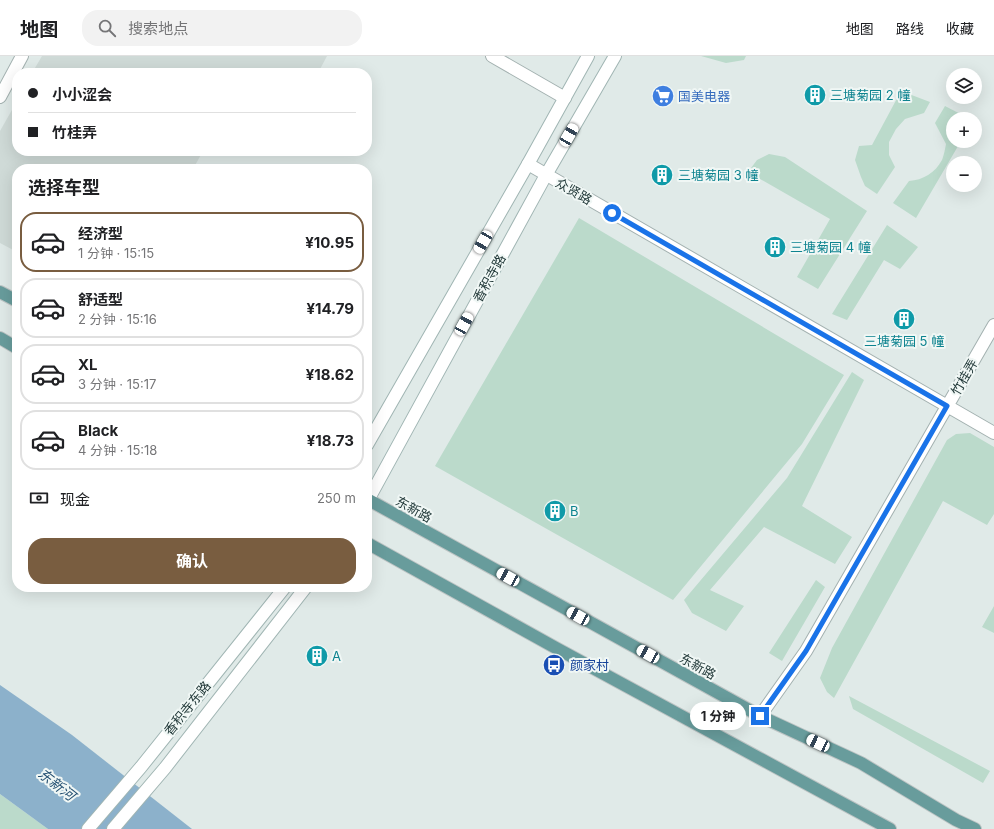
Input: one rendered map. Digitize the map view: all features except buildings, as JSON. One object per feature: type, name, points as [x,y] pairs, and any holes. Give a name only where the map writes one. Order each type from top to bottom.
[{"type":"main road","points":[[16,68],[22,56]]},
{"type":"main road","points":[[492,56],[565,98]]},
{"type":"main road","name":"香积寺路","points":[[372,436],[588,56]]},
{"type":"main road","name":"香积寺路","points":[[372,491],[546,175],[615,56]]},
{"type":"main road","points":[[0,97],[12,75]]},
{"type":"main road","name":"众贤路","points":[[528,164],[994,433]]},
{"type":"main road","points":[[0,292],[12,298]]},
{"type":"main road","name":"竹桂弄","points":[[760,716],[806,651],[994,325]]},
{"type":"main road","points":[[0,338],[12,345]]},
{"type":"main road","name":"东新路","points":[[372,503],[760,716],[861,763],[956,820],[975,829]]},
{"type":"main road","points":[[372,546],[556,648],[830,795],[890,829]]},
{"type":"main road","name":"香积寺东路","points":[[88,829],[281,592]]},
{"type":"main road","name":"香积寺东路","points":[[113,829],[165,768],[302,592]]},
{"type":"shaded area","points":[[42,56],[327,56],[321,68],[35,68]]},
{"type":"shaded area","points":[[12,110],[12,156],[200,156],[196,164],[12,164],[12,249],[0,243],[0,131]]},
{"type":"green space","points":[[701,56],[746,56],[744,60],[726,63]]},
{"type":"green space","points":[[901,91],[930,102],[924,113],[905,119],[896,129],[889,142],[889,155],[895,167],[877,194],[865,186],[855,160],[859,146],[872,145]]},
{"type":"green space","points":[[945,106],[957,112],[946,112],[946,144],[935,123]]},
{"type":"green space","points":[[946,144],[946,148],[957,148],[952,156],[946,156],[946,167],[916,218],[893,203],[909,181],[924,177],[936,169],[944,154]]},
{"type":"green space","points":[[769,154],[785,157],[867,211],[818,289],[797,277],[830,219],[748,172],[757,160]]},
{"type":"green space","points":[[579,218],[844,375],[802,444],[673,600],[435,466]]},
{"type":"green space","points":[[887,225],[918,247],[900,269],[884,260],[847,320],[832,314]]},
{"type":"green space","points":[[852,372],[864,380],[802,506],[852,537],[835,564],[764,527],[710,590],[744,606],[726,631],[692,613],[684,600],[787,478]]},
{"type":"green space","points":[[970,433],[994,447],[994,514],[987,525],[943,501],[834,698],[827,692],[820,678],[832,648],[947,440],[956,434]]},
{"type":"green space","points":[[816,580],[825,587],[782,661],[769,653]]},
{"type":"green space","points":[[994,606],[994,633],[982,627]]},
{"type":"green space","points":[[849,696],[990,771],[983,783],[853,709]]},
{"type":"green space","points":[[0,794],[48,829],[0,829]]},
{"type":"water","name":"东新河","points":[[0,685],[72,735],[192,829],[48,829],[0,794]]},
{"type":"place","name":"三塘菊园 2 幢","points":[[815,95]]},
{"type":"place","name":"国美电器","points":[[663,96]]},
{"type":"place","name":"三塘菊园 3 幢","points":[[662,175]]},
{"type":"place","name":"三塘菊园 4 幢","points":[[775,247]]},
{"type":"place","name":"三塘菊园 5 幢","points":[[904,319]]},
{"type":"place","name":"B","points":[[555,511]]},
{"type":"place","name":"A","points":[[317,656]]},
{"type":"place","name":"颜家村","points":[[554,665]]},
{"type":"route","points":[[612,213],[947,406],[806,651],[760,716]]}]
